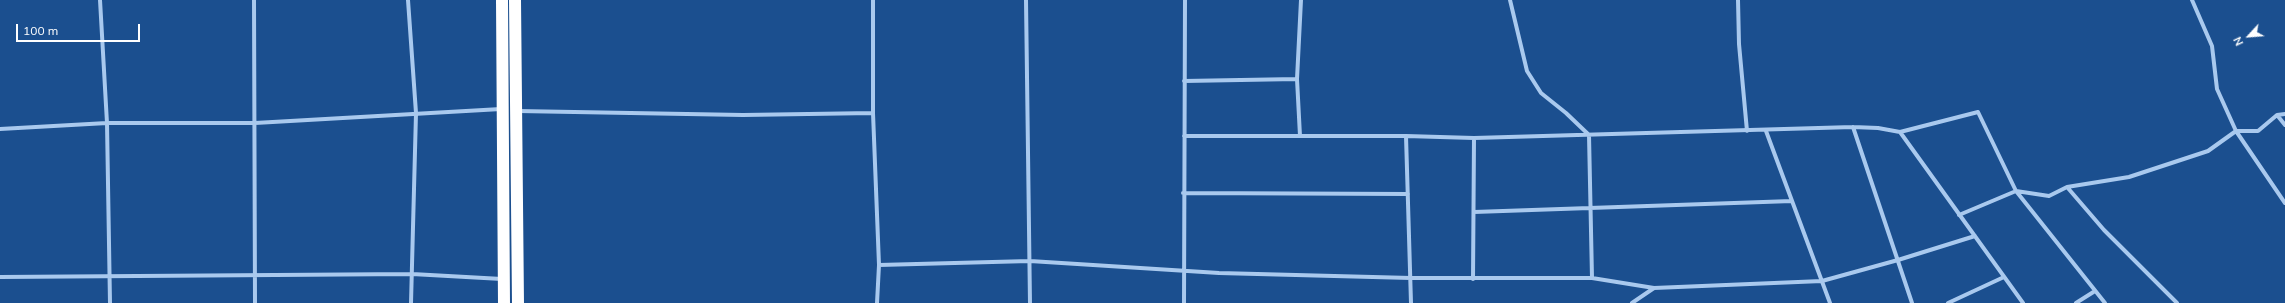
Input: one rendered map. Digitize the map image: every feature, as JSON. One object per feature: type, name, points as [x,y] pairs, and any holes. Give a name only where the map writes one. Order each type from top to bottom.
[{"type":"highway","points":[[502,0],[504,303]]},
{"type":"highway","points":[[515,0],[518,303]]},
{"type":"street","points":[[100,0],[107,123],[110,303]]},
{"type":"street","points":[[254,0],[255,303]]},
{"type":"street","points":[[408,0],[416,113],[411,303]]},
{"type":"street","points":[[872,0],[873,113],[879,265],[878,303]]},
{"type":"street","points":[[1026,0],[1030,303]]},
{"type":"street","points":[[1184,303],[1183,193],[1185,0]]},
{"type":"street","points":[[1300,136],[1297,79],[1301,0]]},
{"type":"street","points":[[1510,0],[1527,71],[1541,93],[1566,113],[1589,135],[1592,278]]},
{"type":"street","points":[[1738,0],[1739,44],[1747,131]]},
{"type":"street","points":[[2192,0],[2212,46],[2217,89],[2236,131],[2285,203]]},
{"type":"street","points":[[1184,81],[1297,79]]},
{"type":"street","points":[[0,129],[107,123],[255,123],[502,109]]},
{"type":"street","points":[[516,111],[743,115],[873,113]]},
{"type":"street","points":[[1184,136],[1406,136],[1474,138],[1766,131],[1853,127],[1878,128],[1900,132],[1978,112],[2016,191],[2105,303]]},
{"type":"street","points":[[1959,215],[2016,191],[2049,196],[2067,187],[2129,177],[2208,151],[2236,131],[2258,131],[2277,115],[2285,114]]},
{"type":"street","points":[[2277,115],[2285,125]]},
{"type":"street","points":[[1853,127],[1912,303]]},
{"type":"street","points":[[1766,131],[1830,303]]},
{"type":"street","points":[[1900,132],[2023,303]]},
{"type":"street","points":[[1406,136],[1411,303]]},
{"type":"street","points":[[1473,279],[1474,138]]},
{"type":"street","points":[[2067,187],[2104,230],[2177,303]]},
{"type":"street","points":[[1183,193],[1408,194]]},
{"type":"street","points":[[1474,212],[1792,201]]},
{"type":"street","points":[[879,265],[1030,261],[1184,270],[1411,278],[1592,278],[1654,288],[1822,281],[1898,260],[1974,236]]},
{"type":"street","points":[[0,277],[109,275],[412,274],[504,280]]},
{"type":"street","points":[[1948,303],[2004,277]]},
{"type":"street","points":[[1632,303],[1654,288]]},
{"type":"street","points":[[2076,303],[2095,291]]}]
